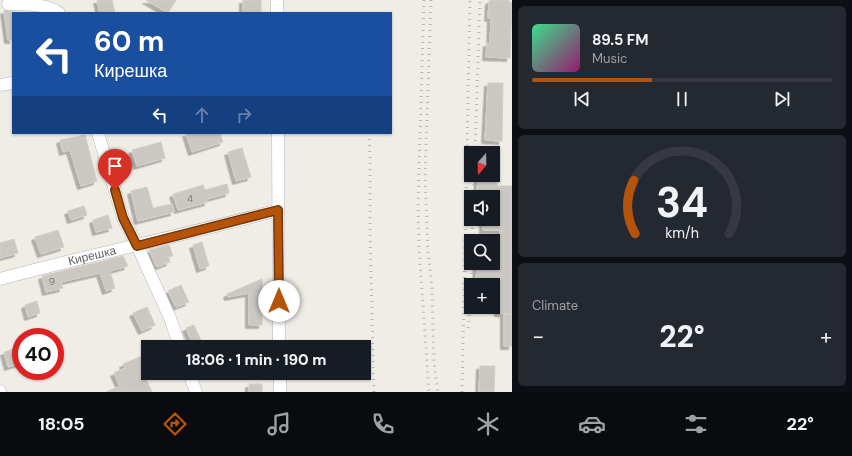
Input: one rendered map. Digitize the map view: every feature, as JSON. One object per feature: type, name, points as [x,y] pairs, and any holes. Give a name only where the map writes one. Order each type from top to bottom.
[{"type":"street","points":[[277,0],[278,12]]},
{"type":"street","points":[[8,4],[45,7],[57,12]]},
{"type":"street","points":[[98,134],[123,218],[170,318],[178,340]]},
{"type":"street","points":[[278,134],[279,340]]},
{"type":"street","name":"Кирешка","points":[[0,279],[59,263],[137,246],[278,210]]},
{"type":"street","points":[[191,380],[194,390]]},
{"type":"street","points":[[280,380],[280,392]]},
{"type":"building","points":[[97,0],[112,0],[115,12],[100,12]]},
{"type":"building","points":[[146,0],[176,0],[169,12]]},
{"type":"building","points":[[243,0],[261,0],[261,12],[243,12]]},
{"type":"building","points":[[509,0],[509,2],[512,3],[510,58],[486,57],[487,43],[490,44],[491,18],[488,18],[489,1]]},
{"type":"building","points":[[4,10],[13,12],[12,40],[8,40]]},
{"type":"building","points":[[488,83],[503,83],[502,141],[485,140]]},
{"type":"building","points":[[186,134],[220,134],[223,142],[192,152]]},
{"type":"building","points":[[85,135],[97,181],[81,186],[70,150],[63,152],[60,140]]},
{"type":"building","points":[[161,142],[165,158],[137,166],[132,150]]},
{"type":"building","points":[[242,148],[251,177],[236,181],[228,152]]},
{"type":"building","points":[[478,182],[497,182],[497,186],[512,186],[512,314],[500,313],[500,278],[476,278],[477,270],[500,270],[500,230],[483,230],[483,226],[500,226],[500,190],[477,190]]},
{"type":"building","points":[[227,184],[229,193],[207,199],[208,202],[178,210],[173,194],[203,185],[205,190]]},
{"type":"building","points":[[147,187],[153,208],[172,204],[174,212],[138,221],[131,191]]},
{"type":"building","points":[[84,206],[87,215],[71,220],[68,211]]},
{"type":"building","points":[[108,215],[112,228],[96,232],[93,220]]},
{"type":"building","points":[[58,230],[64,247],[41,254],[35,237]]},
{"type":"building","points":[[14,239],[18,253],[0,258],[0,243]]},
{"type":"building","points":[[202,242],[209,266],[200,269],[193,245]]},
{"type":"building","points":[[169,245],[173,256],[168,257],[170,262],[157,267],[149,250]]},
{"type":"building","points":[[123,256],[128,266],[110,271],[115,288],[106,291],[100,273],[61,282],[63,288],[46,292],[42,276]]},
{"type":"building","points":[[262,279],[262,325],[249,325],[249,293],[228,297],[227,294]]},
{"type":"building","points":[[181,285],[189,302],[176,307],[168,291]]},
{"type":"building","points":[[37,301],[40,313],[28,317],[25,305]]},
{"type":"building","points":[[147,307],[155,325],[142,331],[133,313]]},
{"type":"building","points":[[504,314],[512,315],[512,346],[504,346]]},
{"type":"building","points":[[194,325],[201,340],[191,340],[186,328]]},
{"type":"building","points":[[12,350],[12,366],[8,367],[4,352]]},
{"type":"building","points":[[141,356],[141,380],[146,380],[152,392],[106,392],[120,386],[114,373],[125,368],[123,364]]},
{"type":"building","points":[[480,366],[495,366],[494,392],[479,392]]},
{"type":"building","points":[[249,384],[262,384],[262,392],[249,392]]},
{"type":"railway","points":[[424,0],[418,203],[419,248],[429,392]]},
{"type":"railway","points":[[431,0],[425,177],[428,250],[432,288],[434,363],[438,392]]},
{"type":"railway","points":[[462,392],[470,0]]},
{"type":"railway","points":[[475,146],[480,0]]},
{"type":"railway","points":[[369,134],[374,392]]},
{"type":"railway","points":[[474,182],[474,190]]},
{"type":"railway","points":[[472,234],[473,226]]},
{"type":"railway","points":[[468,328],[472,270]]},
{"type":"route","points":[[115,190],[123,218],[137,246],[278,210],[279,301]]}]
